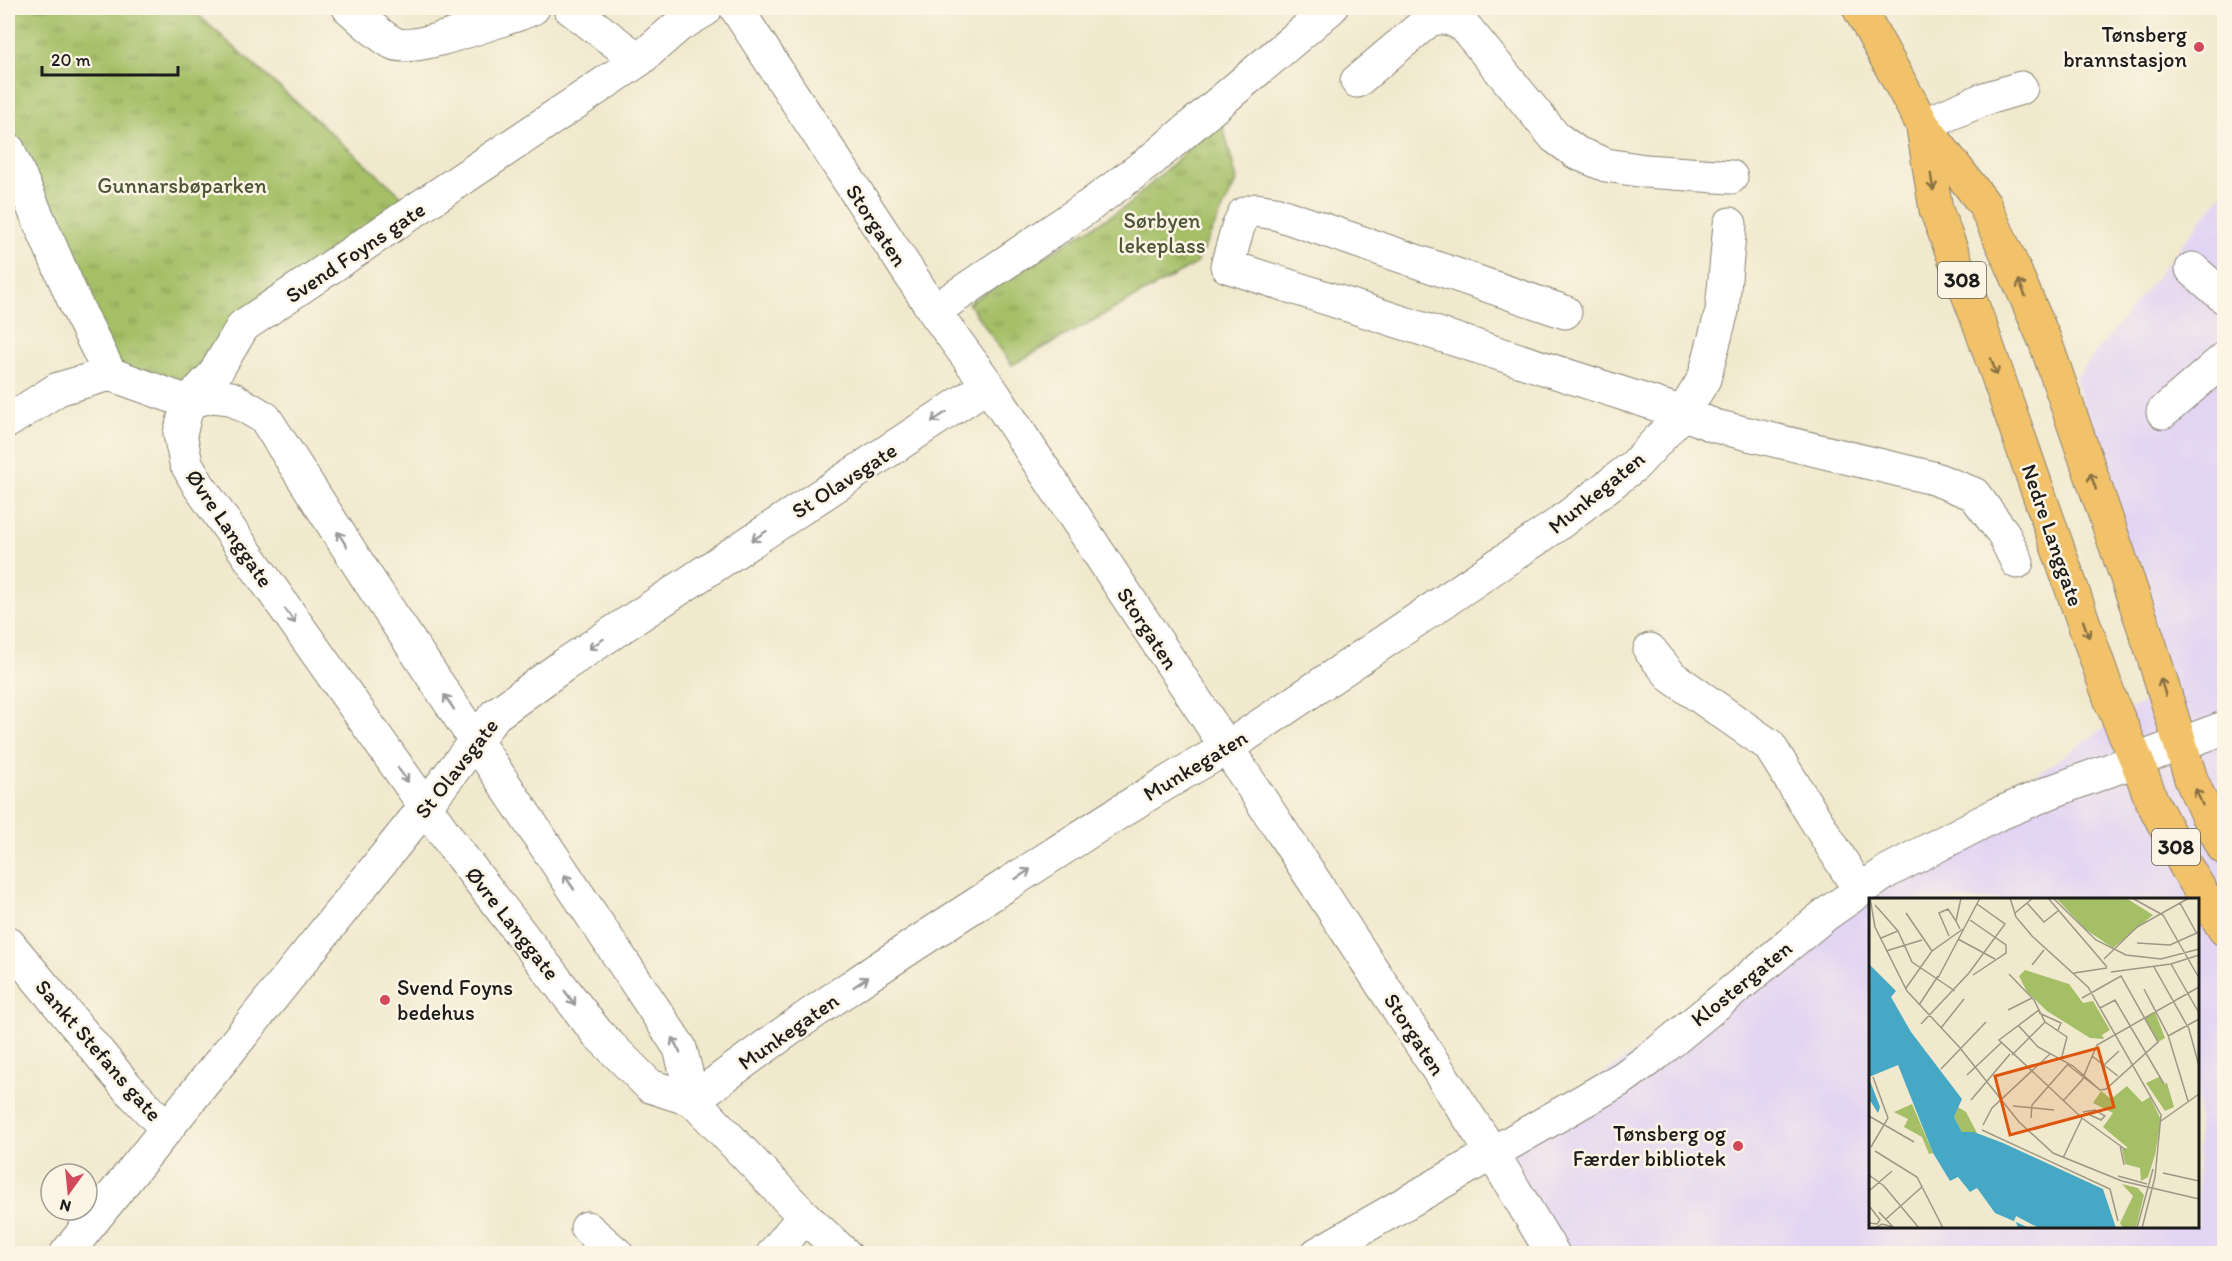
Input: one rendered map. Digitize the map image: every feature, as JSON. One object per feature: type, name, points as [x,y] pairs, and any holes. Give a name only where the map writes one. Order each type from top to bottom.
[{"type":"main road","name":"Nedre Langgate","points":[[1859,8],[1923,125],[1984,204],[2045,342],[2150,645],[2191,779],[2224,848]]},
{"type":"main road","name":"Nedre Langgate","points":[[1923,125],[1936,210],[1980,328],[2112,704],[2151,799],[2185,865],[2224,929]]},
{"type":"street","points":[[349,8],[393,43],[403,46],[424,43],[533,8]]},
{"type":"street","points":[[570,8],[639,60]]},
{"type":"street","points":[[934,311],[1089,206],[1149,162],[1331,8]]},
{"type":"street","name":"Svend Foyns gate","points":[[188,402],[214,375],[243,326],[639,60],[678,26],[720,9]]},
{"type":"street","name":"Storgaten","points":[[720,9],[988,385],[1493,1154],[1553,1254]]},
{"type":"street","points":[[1357,81],[1429,20],[1439,17],[1452,18],[1465,27],[1555,137],[1577,153],[1616,167],[1731,177]]},
{"type":"street","points":[[1923,125],[1984,99],[2021,88]]},
{"type":"street","points":[[8,149],[75,303],[110,374]]},
{"type":"street","points":[[1565,312],[1275,213],[1256,210],[1244,214],[1227,266],[1683,413],[1715,426],[1933,478],[1974,494],[2003,533],[2017,562]]},
{"type":"street","name":"Munkegaten","points":[[693,1100],[749,1057],[955,918],[1169,780],[1227,748],[1557,525],[1635,465],[1683,413],[1704,379],[1722,311],[1730,224]]},
{"type":"street","points":[[2192,269],[2224,297]]},
{"type":"street","points":[[2163,412],[2224,359]]},
{"type":"street","points":[[8,421],[58,389],[110,374],[188,402]]},
{"type":"street","name":"St Olavsgate","points":[[66,1254],[425,807],[495,715],[564,665],[988,385]]},
{"type":"street","name":"Øvre Langgate","points":[[693,1100],[680,1048],[366,576],[265,418],[231,398],[212,396],[188,402],[180,434],[186,463],[198,486],[425,807],[597,1033],[650,1086],[693,1100],[804,1216],[845,1254]]},
{"type":"street","points":[[1650,650],[1672,677],[1769,746],[1860,891]]},
{"type":"street","name":"Klostergaten","points":[[1317,1254],[1623,1078],[1656,1054],[1825,915],[1888,871],[1996,815],[2053,791],[2224,728]]},
{"type":"street","name":"Sankt Stefans gate","points":[[8,943],[127,1087],[167,1129]]},
{"type":"street","points":[[773,1254],[804,1216]]},
{"type":"street","points":[[587,1228],[617,1254]]},
{"type":"shaded area","points":[[2224,192],[2224,1253],[1560,1253],[1492,1151],[2165,686],[2075,379]]},
{"type":"green space","name":"Gunnarsbøparken","points":[[8,8],[190,8],[405,199],[183,395],[112,368],[8,178]]},
{"type":"green space","name":"Sørbyen lekeplass","points":[[1221,119],[1237,180],[1196,264],[1012,365],[968,303],[1127,206]]},
{"type":"place","name":"Tønsberg brannstasjon","points":[[2199,47]]},
{"type":"place","name":"Svend Foyns bedehus","points":[[385,1000]]},
{"type":"place","name":"Tønsberg og Færder bibliotek","points":[[1738,1146]]}]
